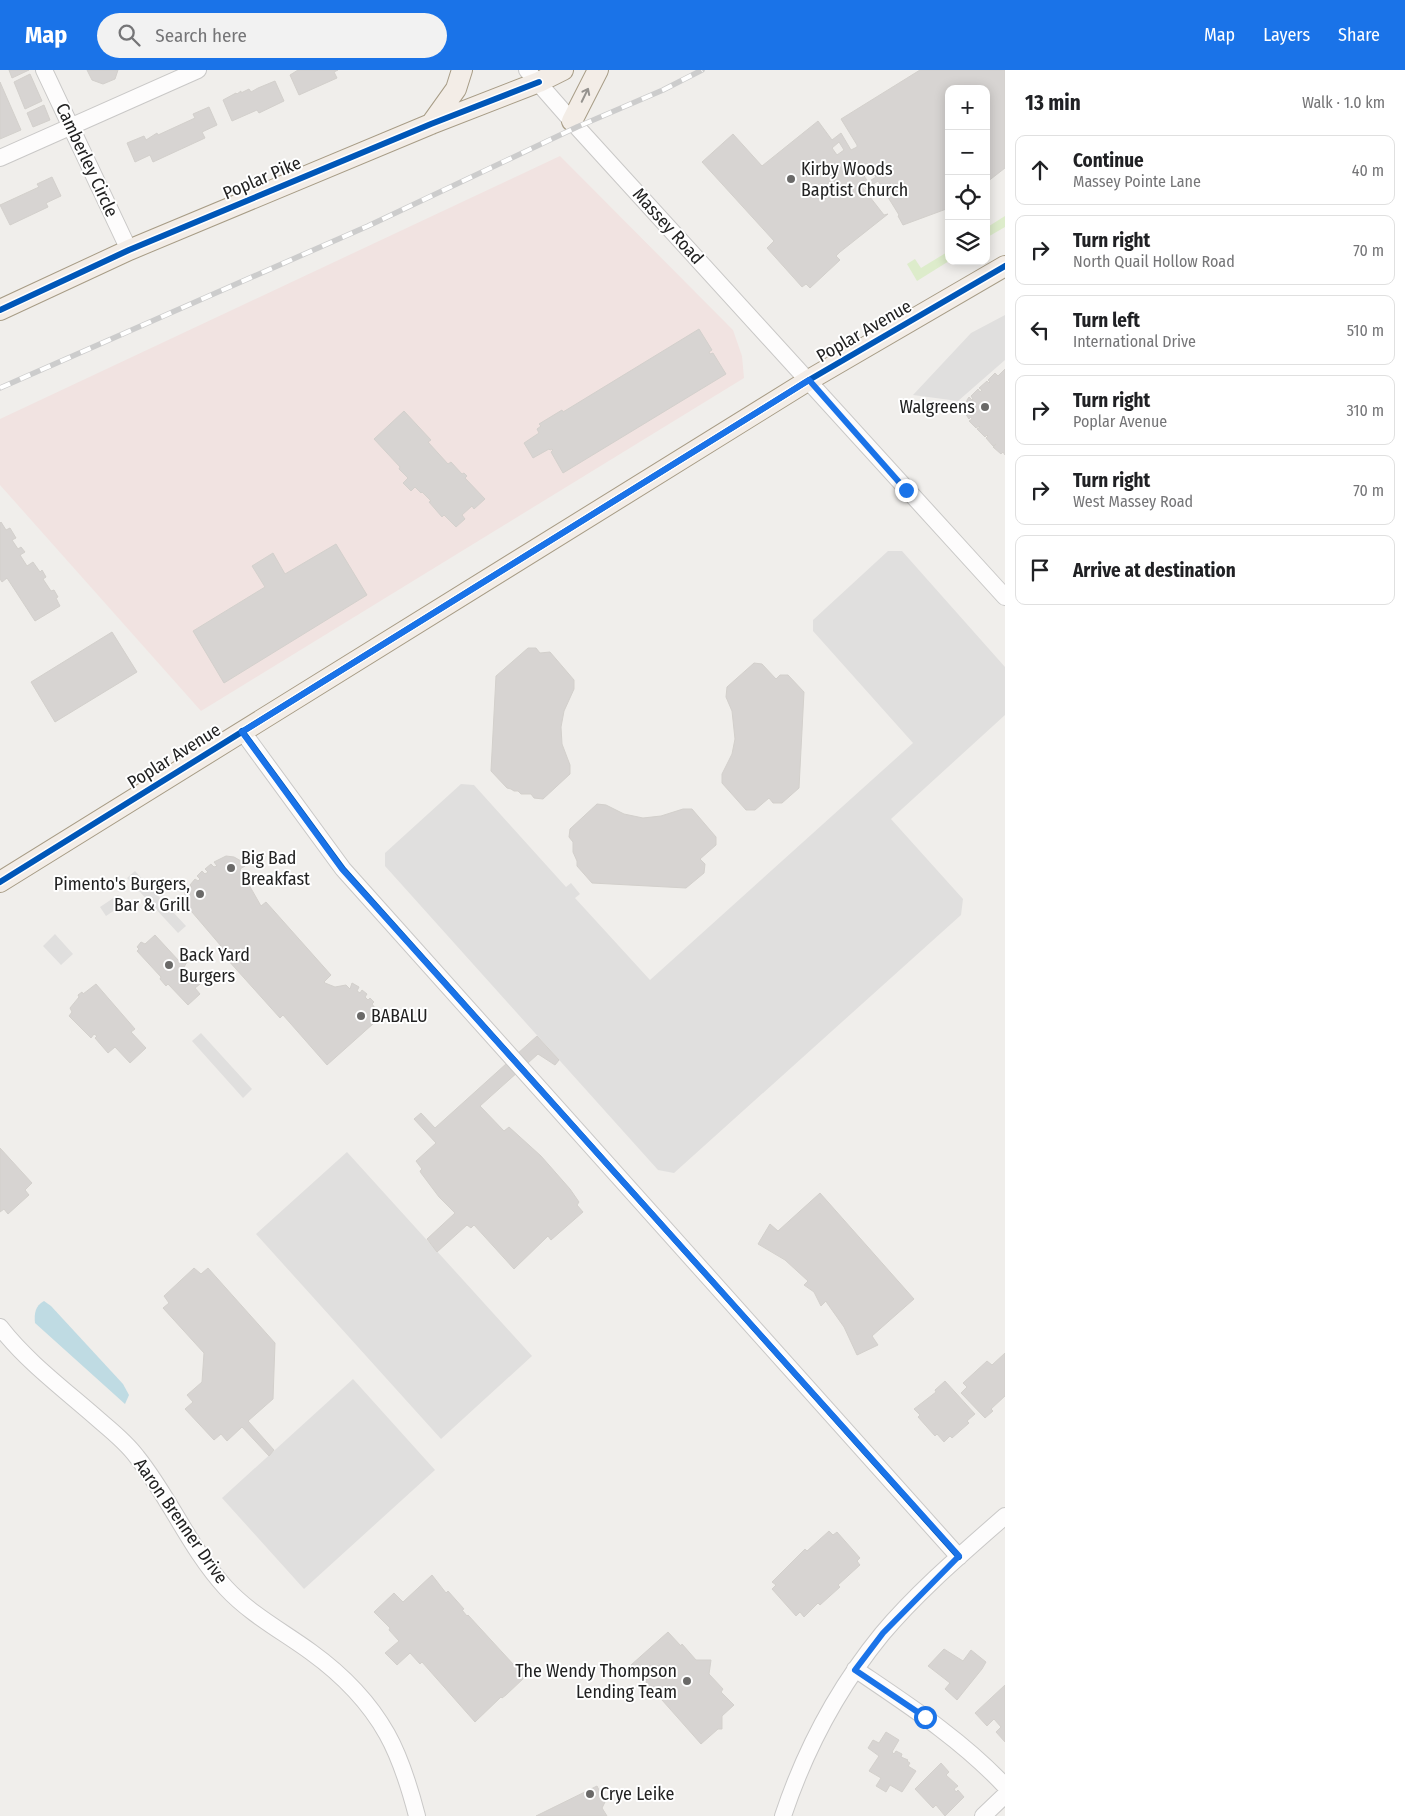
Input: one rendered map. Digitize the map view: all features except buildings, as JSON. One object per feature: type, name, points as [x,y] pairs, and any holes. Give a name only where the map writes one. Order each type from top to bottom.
[{"type":"main road","points":[[431,124],[456,89],[462,70]]},
{"type":"main road","name":"Poplar Pike","points":[[0,310],[129,250],[431,124],[533,76],[563,70]]},
{"type":"main road","points":[[572,121],[598,70]]},
{"type":"main road","name":"Poplar Avenue","points":[[0,882],[809,380],[1005,266]]},
{"type":"street","name":"Camberley Circle","points":[[44,70],[129,250]]},
{"type":"street","points":[[0,158],[198,70]]},
{"type":"street","name":"Massey Road","points":[[533,76],[809,380],[906,490],[1005,597]]},
{"type":"street","points":[[242,732],[342,869],[959,1556]]},
{"type":"street","name":"Aaron Brenner Drive","points":[[0,1327],[14,1344],[112,1431],[137,1456],[203,1559],[226,1588],[242,1603],[313,1653],[342,1678],[369,1708],[388,1735],[404,1773],[417,1816]]},
{"type":"street","points":[[783,1816],[808,1752],[838,1695],[855,1670],[883,1633],[959,1556],[1005,1516]]},
{"type":"street","points":[[855,1670],[944,1731],[971,1752],[1005,1786]]},
{"type":"street","points":[[983,1816],[1005,1795]]},
{"type":"shaded area","points":[[560,156],[733,330],[742,356],[744,378],[201,711],[0,485],[0,419]]},
{"type":"shaded area","points":[[1005,315],[1005,360],[958,401],[913,395],[971,333]]},
{"type":"shaded area","points":[[888,551],[902,551],[1005,667],[1005,715],[891,819],[963,899],[961,915],[674,1173],[658,1170],[385,866],[385,853],[461,784],[474,785],[566,887],[571,883],[580,894],[575,898],[650,980],[913,743],[813,631],[813,620]]},
{"type":"shaded area","points":[[135,871],[186,926],[178,933],[127,878]]},
{"type":"shaded area","points":[[118,895],[124,904],[106,916],[100,907]]},
{"type":"shaded area","points":[[55,934],[73,954],[61,965],[43,946]]},
{"type":"shaded area","points":[[201,1033],[252,1089],[243,1098],[192,1041]]},
{"type":"shaded area","points":[[347,1152],[532,1356],[441,1439],[256,1234]]},
{"type":"shaded area","points":[[353,1379],[435,1470],[304,1589],[222,1498]]},
{"type":"green space","points":[[1005,216],[1005,227],[990,236],[990,225]]},
{"type":"green space","points":[[945,253],[945,264],[917,281],[907,264],[915,259],[921,268]]},
{"type":"water","points":[[44,1301],[51,1306],[123,1384],[129,1395],[125,1404],[35,1323],[36,1310]]},
{"type":"railway","points":[[0,388],[368,226],[577,127],[663,90],[702,70]]},
{"type":"cycle path","points":[[0,310],[129,250],[431,124],[539,82]]},
{"type":"cycle path","points":[[0,882],[809,380],[1005,266]]},
{"type":"cycle path","points":[[242,731],[343,869],[959,1557]]},
{"type":"place","name":"Kirby Woods Baptist Church","points":[[791,179]]},
{"type":"place","name":"Walgreens","points":[[985,407]]},
{"type":"place","name":"Big Bad Breakfast","points":[[231,868]]},
{"type":"place","name":"Pimento's Burgers, Bar & Grill","points":[[200,894]]},
{"type":"place","name":"Back Yard Burgers","points":[[169,965]]},
{"type":"place","name":"BABALU","points":[[361,1016]]},
{"type":"place","name":"The Wendy Thompson Lending Team","points":[[687,1681]]},
{"type":"place","name":"Crye Leike","points":[[590,1794]]},
{"type":"route","points":[[906,490],[809,380],[242,732],[342,869],[959,1556],[883,1633],[855,1670],[925,1717]]}]
